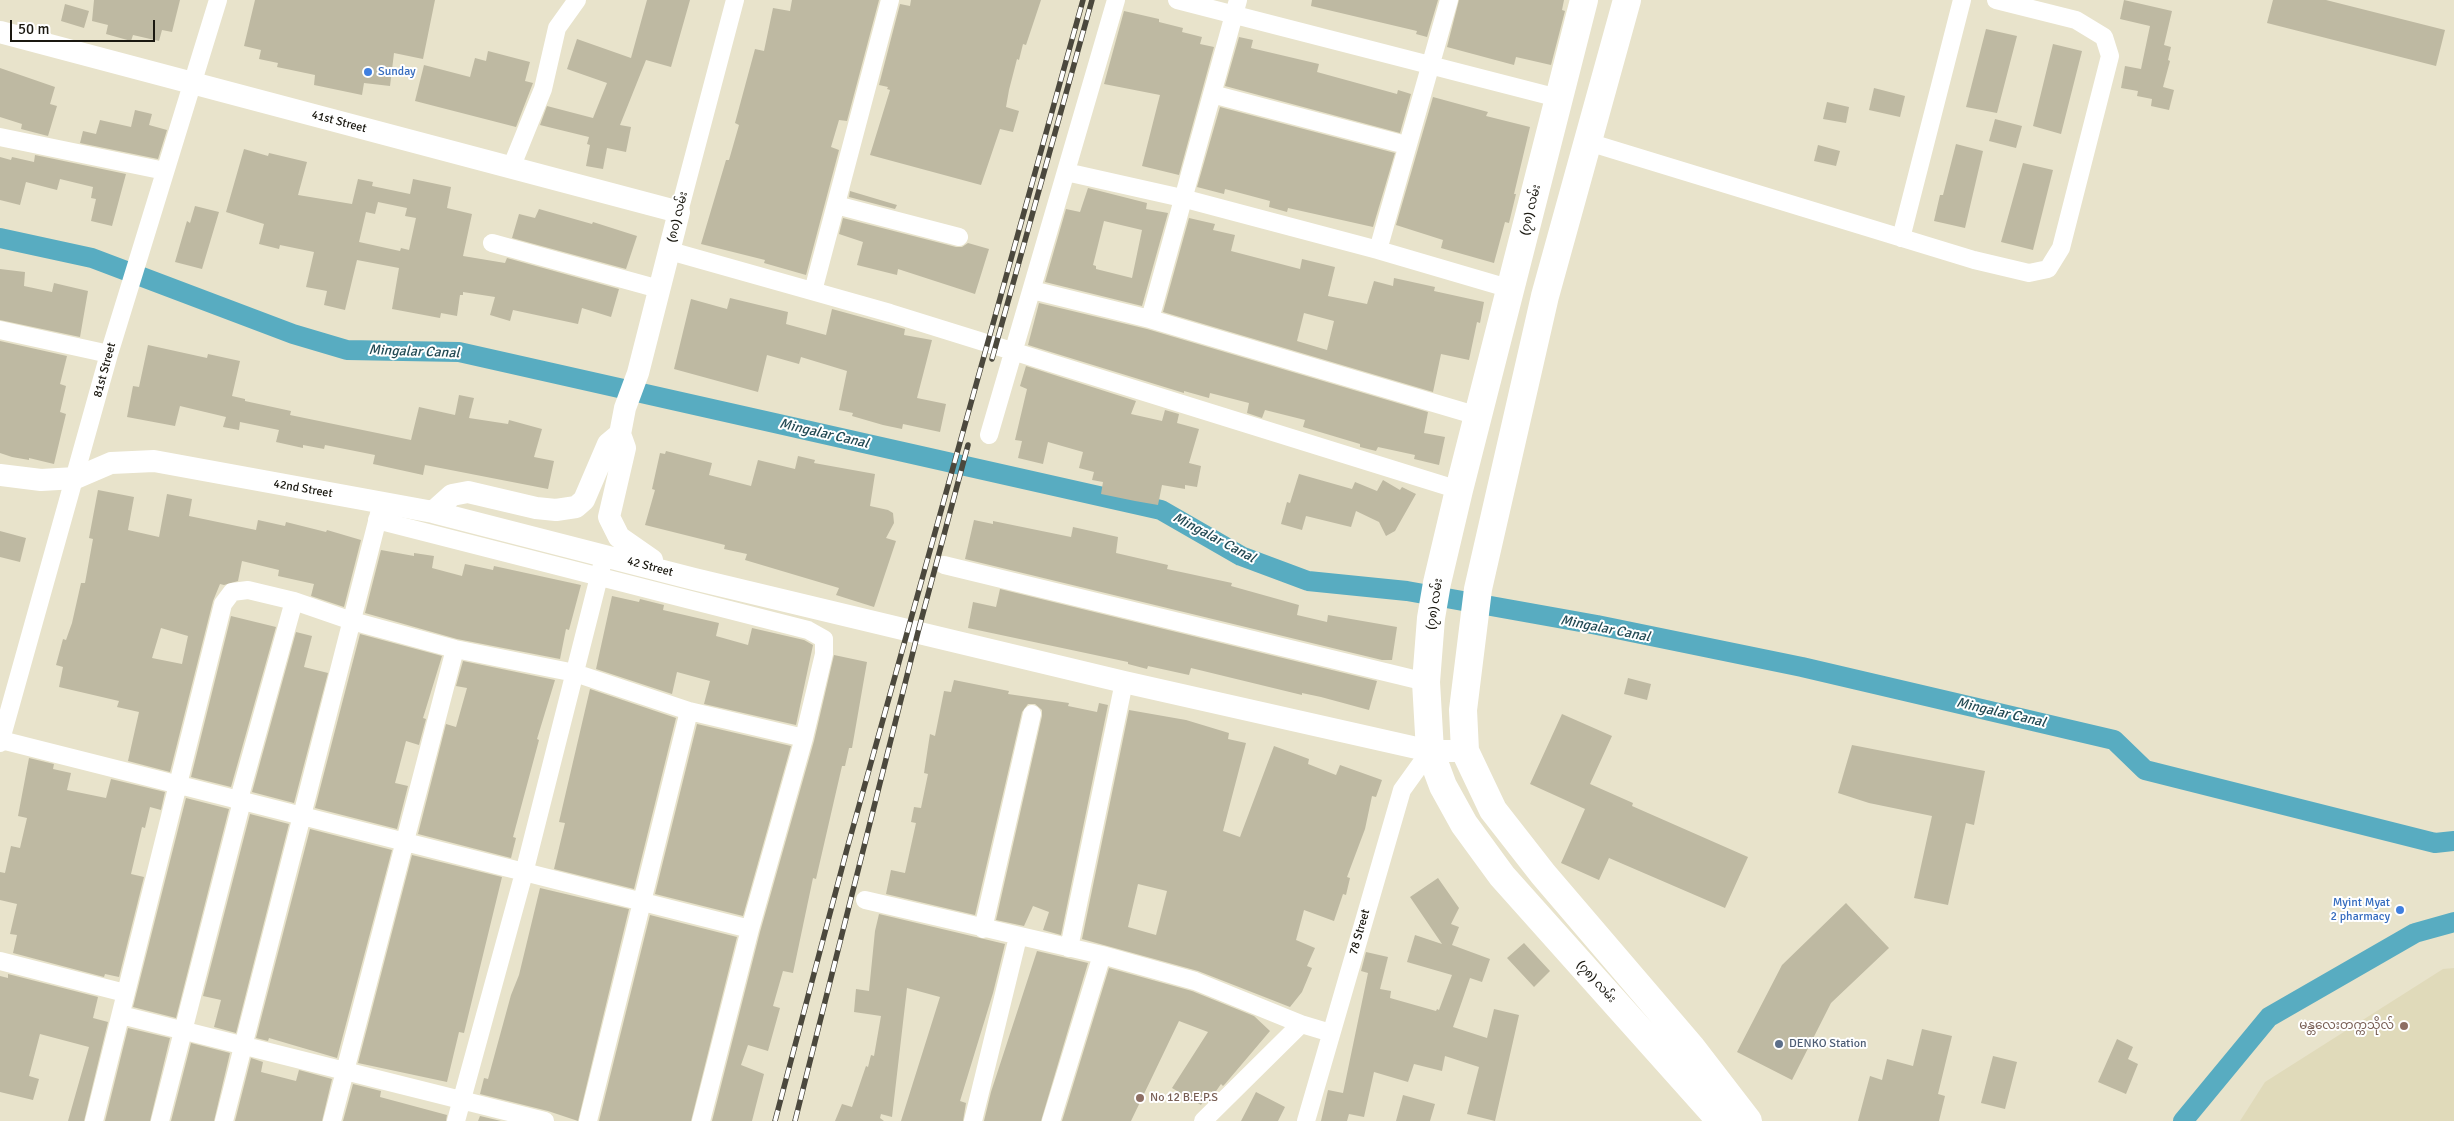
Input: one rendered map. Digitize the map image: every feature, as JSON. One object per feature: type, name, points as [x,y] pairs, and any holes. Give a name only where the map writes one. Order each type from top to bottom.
[{"type":"main road","name":"(၇၈) လမ်း","points":[[1584,0],[1458,490],[1437,583],[1431,618],[1426,682],[1430,751],[1443,786],[1464,824],[1502,876],[1721,1121]]},
{"type":"main road","points":[[1627,0],[1545,296],[1478,589],[1463,710],[1465,751],[1492,810],[1543,874],[1691,1046],[1748,1121]]},
{"type":"street","name":"81st Street","points":[[0,741],[5,704],[76,478],[109,354],[218,0]]},
{"type":"street","points":[[511,168],[542,90],[557,28],[578,0]]},
{"type":"street","name":"(၈၀) လမ်း","points":[[694,579],[651,560],[619,537],[609,517],[624,448],[620,434],[625,408],[638,373],[735,0]]},
{"type":"street","points":[[813,291],[890,0]]},
{"type":"street","points":[[989,435],[1116,0]]},
{"type":"street","points":[[1177,0],[1237,7],[1432,65],[1558,98]]},
{"type":"street","points":[[1378,250],[1406,145],[1432,65],[1449,0]]},
{"type":"street","points":[[1901,238],[1962,0]]},
{"type":"street","points":[[1588,142],[1974,260],[2029,274],[2048,269],[2061,248],[2110,56],[2104,38],[2076,20],[1996,0]]},
{"type":"street","points":[[1150,320],[1182,198],[1237,7]]},
{"type":"street","name":"41st Street","points":[[0,32],[679,212]]},
{"type":"street","points":[[1212,94],[1406,145]]},
{"type":"street","points":[[0,136],[165,171]]},
{"type":"street","points":[[1066,172],[1182,198],[1378,250],[1511,289]]},
{"type":"street","points":[[836,205],[959,237]]},
{"type":"street","points":[[492,243],[659,289]]},
{"type":"street","points":[[670,251],[813,291],[1458,490]]},
{"type":"street","points":[[1032,290],[1150,320],[1478,416]]},
{"type":"street","points":[[0,330],[109,354]]},
{"type":"street","name":"(၈၀) လမ်း","points":[[433,512],[452,495],[468,492],[536,508],[556,510],[576,507],[584,500],[608,444],[620,434]]},
{"type":"street","name":"42nd Street","points":[[0,475],[42,480],[76,478],[111,462],[154,461],[379,511],[433,512],[605,554]]},
{"type":"street","points":[[224,1121],[245,1046],[379,511],[598,577],[808,630],[824,639],[824,654],[804,738],[750,929],[702,1121]]},
{"type":"street","points":[[456,1121],[524,873],[605,554]]},
{"type":"street","name":"42 Street","points":[[605,554],[694,579]]},
{"type":"street","points":[[944,564],[1426,682]]},
{"type":"street","points":[[694,579],[1124,682],[1430,751],[1465,751]]},
{"type":"street","points":[[94,1121],[223,604],[232,592],[248,590],[294,601],[352,621],[455,649],[575,673],[689,711],[804,738]]},
{"type":"street","points":[[160,1121],[240,809],[239,799],[294,601]]},
{"type":"street","points":[[332,1121],[455,649]]},
{"type":"street","points":[[1069,948],[1124,682]]},
{"type":"street","points":[[588,1121],[689,711]]},
{"type":"street","points":[[983,929],[1032,714]]},
{"type":"street","points":[[0,741],[239,799],[750,929]]},
{"type":"street","name":"78 Street","points":[[1306,1121],[1402,790],[1430,751]]},
{"type":"street","points":[[865,900],[983,929],[1102,955],[1195,981],[1301,1024],[1331,1032]]},
{"type":"street","points":[[973,1121],[1018,937]]},
{"type":"street","points":[[1051,1121],[1102,955]]},
{"type":"street","points":[[0,961],[125,993]]},
{"type":"street","points":[[121,1014],[545,1121]]},
{"type":"street","points":[[1203,1121],[1301,1024]]},
{"type":"shaded area","name":"မန္တလေးတက္ကသိုလ်","points":[[2454,968],[2454,1121],[2240,1121],[2265,1082],[2443,969]]},
{"type":"building","points":[[94,0],[180,0],[172,32],[162,30],[159,41],[133,35],[131,41],[106,34],[108,25],[92,21]]},
{"type":"building","points":[[255,0],[435,0],[423,59],[394,53],[390,86],[364,83],[362,95],[314,85],[315,75],[277,67],[278,63],[259,59],[261,50],[244,46]]},
{"type":"building","points":[[647,0],[690,0],[671,67],[646,60],[620,125],[631,127],[626,152],[607,148],[603,169],[586,166],[590,145],[587,144],[589,137],[540,125],[547,106],[593,118],[607,83],[567,69],[577,39],[631,58]]},
{"type":"building","points":[[792,0],[879,0],[847,121],[839,120],[831,147],[839,150],[806,275],[764,263],[765,260],[701,244],[726,160],[729,160],[739,125],[735,123],[755,49],[764,51],[773,8],[790,11]]},
{"type":"building","points":[[911,0],[1041,0],[1026,45],[1023,44],[1019,60],[1017,59],[1009,90],[1006,107],[1019,111],[1013,132],[1000,129],[981,185],[870,155],[890,90],[887,89],[888,87],[879,85],[900,4],[910,6]]},
{"type":"building","points":[[1312,0],[1438,0],[1427,37],[1416,34],[1417,31],[1311,6]]},
{"type":"building","points":[[1459,0],[1564,0],[1562,10],[1565,11],[1551,65],[1516,57],[1514,65],[1447,47]]},
{"type":"building","points":[[2124,0],[2172,11],[2164,45],[2171,47],[2168,60],[2170,61],[2163,87],[2174,90],[2169,110],[2151,106],[2152,99],[2137,96],[2138,91],[2121,88],[2125,66],[2141,69],[2150,26],[2120,19]]},
{"type":"building","points":[[2273,0],[2326,0],[2445,30],[2436,66],[2267,23]]},
{"type":"building","points":[[65,4],[89,11],[84,28],[61,21]]},
{"type":"building","points":[[1124,11],[1159,19],[1159,22],[1183,28],[1182,32],[1202,37],[1200,44],[1214,47],[1179,175],[1142,166],[1160,95],[1104,84]]},
{"type":"building","points":[[1986,29],[2017,36],[1997,113],[1966,107]]},
{"type":"building","points":[[1239,37],[1253,40],[1251,48],[1319,64],[1317,72],[1397,94],[1398,90],[1411,94],[1400,133],[1225,86]]},
{"type":"building","points":[[2053,44],[2082,51],[2061,134],[2033,126]]},
{"type":"building","points":[[488,51],[530,62],[525,81],[533,83],[516,127],[415,101],[424,65],[470,77],[475,58],[486,61]]},
{"type":"building","points":[[0,68],[55,87],[50,104],[57,106],[48,136],[21,129],[22,124],[0,117]]},
{"type":"building","points":[[1874,88],[1905,96],[1900,117],[1869,110]]},
{"type":"building","points":[[1433,97],[1488,112],[1486,116],[1530,127],[1509,223],[1505,222],[1494,263],[1441,248],[1443,240],[1396,225]]},
{"type":"building","points":[[1827,102],[1849,107],[1846,123],[1823,119]]},
{"type":"building","points":[[1220,107],[1395,153],[1373,227],[1288,208],[1287,212],[1269,207],[1270,201],[1225,189],[1224,194],[1197,187]]},
{"type":"building","points":[[135,110],[152,114],[149,125],[167,130],[158,159],[80,143],[83,131],[96,134],[100,120],[131,127]]},
{"type":"building","points":[[1995,119],[2022,126],[2016,148],[1989,141]]},
{"type":"building","points":[[1956,144],[1983,151],[1965,228],[1934,221],[1940,195],[1943,195]]},
{"type":"building","points":[[1818,145],[1840,151],[1836,166],[1814,161]]},
{"type":"building","points":[[244,149],[268,156],[269,153],[307,162],[298,195],[352,204],[358,179],[373,182],[372,186],[410,194],[413,179],[451,187],[447,208],[472,214],[463,256],[505,263],[507,258],[619,289],[611,317],[582,308],[578,324],[513,310],[510,321],[490,315],[495,297],[463,292],[463,295],[460,295],[457,316],[441,313],[440,318],[392,309],[399,268],[357,260],[345,310],[324,305],[327,291],[306,287],[314,252],[280,245],[279,249],[259,244],[264,224],[226,212]],"holes":[[[378,202],[407,208],[405,216],[416,218],[409,250],[401,248],[400,251],[359,242],[366,212],[375,214]]]},
{"type":"building","points":[[35,155],[126,174],[112,226],[91,221],[96,199],[91,198],[93,187],[60,179],[57,190],[26,182],[20,205],[0,200],[0,157],[11,160],[12,157],[34,162]]},
{"type":"building","points":[[2023,163],[2053,170],[2033,250],[2001,242]]},
{"type":"building","points":[[1088,188],[1147,203],[1146,209],[1168,213],[1142,306],[1045,282],[1066,209],[1080,212]],"holes":[[[1104,221],[1142,230],[1132,278],[1096,269],[1096,266],[1093,265]]]},
{"type":"building","points":[[850,191],[897,205],[895,209],[849,197]]},
{"type":"building","points":[[195,206],[219,212],[202,269],[175,262],[187,221],[190,223]]},
{"type":"building","points":[[539,209],[592,224],[593,222],[637,236],[626,269],[512,238],[519,214],[535,218]]},
{"type":"building","points":[[843,218],[956,247],[962,247],[968,243],[989,249],[975,294],[898,269],[897,275],[857,265],[863,242],[839,234]]},
{"type":"building","points":[[1189,218],[1215,224],[1213,230],[1235,235],[1231,251],[1300,269],[1302,259],[1335,267],[1328,296],[1367,304],[1374,281],[1393,286],[1394,278],[1435,287],[1434,291],[1484,302],[1480,323],[1477,322],[1469,360],[1441,354],[1433,392],[1163,312]],"holes":[[[1304,313],[1334,321],[1327,350],[1297,341]]]},
{"type":"building","points":[[0,269],[25,272],[24,286],[52,292],[54,283],[88,291],[80,337],[0,320]]},
{"type":"building","points":[[730,298],[788,312],[786,324],[826,335],[832,309],[905,329],[904,335],[932,340],[917,398],[946,404],[940,432],[903,424],[902,429],[883,425],[852,416],[853,413],[839,410],[847,371],[801,357],[799,364],[767,355],[758,392],[674,369],[691,299],[727,309]]},
{"type":"building","points":[[1039,303],[1147,329],[1428,412],[1424,433],[1445,437],[1439,465],[1414,459],[1415,455],[1378,447],[1376,451],[1360,447],[1360,444],[1303,427],[1305,420],[1265,410],[1262,418],[1247,413],[1249,403],[1210,393],[1209,398],[1184,391],[1184,393],[1028,345]]},
{"type":"building","points":[[0,341],[67,356],[60,384],[66,386],[60,412],[66,414],[54,464],[29,458],[29,460],[12,457],[0,453]]},
{"type":"building","points":[[148,345],[207,358],[208,354],[240,361],[232,396],[245,399],[245,401],[291,411],[290,415],[411,440],[419,407],[455,415],[459,395],[474,398],[469,418],[508,424],[509,420],[542,429],[534,457],[554,461],[548,489],[425,465],[423,475],[373,464],[375,455],[325,445],[324,449],[303,445],[303,448],[276,442],[279,430],[240,422],[239,430],[223,427],[226,417],[180,406],[175,426],[127,417],[133,386],[139,387]]},
{"type":"building","points":[[1026,366],[1136,401],[1131,414],[1162,421],[1165,410],[1179,414],[1177,423],[1199,429],[1189,463],[1201,466],[1197,487],[1185,485],[1185,489],[1162,485],[1158,505],[1101,494],[1103,482],[1092,480],[1094,472],[1079,468],[1083,452],[1048,442],[1043,464],[1018,458],[1022,441],[1015,440],[1027,389],[1020,386]]},
{"type":"building","points":[[666,451],[712,463],[709,475],[751,486],[758,460],[795,469],[798,456],[815,460],[814,463],[875,474],[870,506],[893,513],[894,523],[886,538],[896,541],[874,607],[836,595],[839,588],[745,560],[747,554],[724,549],[725,545],[645,525],[655,490],[652,489],[660,453],[665,454]]},
{"type":"building","points":[[1299,474],[1352,489],[1355,482],[1377,491],[1383,480],[1400,490],[1402,487],[1416,494],[1395,531],[1386,536],[1379,522],[1356,511],[1351,527],[1306,516],[1302,530],[1281,524],[1287,502],[1290,503]]},
{"type":"building","points":[[98,490],[134,497],[128,530],[159,537],[167,494],[192,499],[189,516],[256,530],[258,520],[285,526],[286,522],[326,532],[327,530],[361,540],[344,607],[311,596],[314,584],[278,576],[279,570],[242,561],[238,581],[224,585],[220,584],[213,601],[170,772],[128,761],[139,712],[117,707],[119,701],[59,687],[63,667],[56,665],[63,639],[66,640],[72,623],[81,583],[85,583],[93,539],[89,538]],"holes":[[[161,628],[188,636],[182,664],[152,658]]]},
{"type":"building","points":[[974,520],[993,524],[993,521],[1071,537],[1073,527],[1118,537],[1116,553],[1168,565],[1167,569],[1232,583],[1231,586],[1299,605],[1297,615],[1327,622],[1328,615],[1397,627],[1392,660],[1382,660],[965,559]]},
{"type":"building","points":[[0,531],[26,538],[20,562],[0,557]]},
{"type":"building","points":[[381,550],[414,556],[414,553],[434,556],[432,568],[462,576],[465,564],[493,570],[494,566],[581,585],[569,630],[566,629],[560,659],[457,639],[365,613]]},
{"type":"building","points":[[1000,589],[1377,681],[1369,710],[1321,697],[1302,693],[1302,695],[1191,668],[1189,675],[1148,666],[1147,669],[1128,664],[1128,662],[968,628],[973,602],[996,607]]},
{"type":"building","points":[[612,596],[639,602],[640,599],[664,605],[663,610],[719,623],[716,636],[748,645],[752,628],[804,640],[813,645],[796,725],[704,704],[710,681],[677,672],[672,694],[596,669]]},
{"type":"building","points":[[231,616],[276,627],[231,787],[191,777]]},
{"type":"building","points":[[296,632],[312,636],[304,667],[328,673],[294,803],[252,792]]},
{"type":"building","points":[[360,634],[442,656],[423,718],[426,719],[419,745],[406,741],[395,783],[408,786],[397,829],[315,808]]},
{"type":"building","points":[[834,655],[867,662],[852,748],[849,748],[845,766],[842,766],[816,879],[813,878],[793,973],[783,971],[773,1006],[780,1008],[768,1051],[748,1045],[741,1065],[764,1074],[752,1121],[712,1121],[760,932],[814,741]]},
{"type":"building","points":[[463,661],[555,680],[537,739],[539,740],[513,837],[516,838],[511,858],[418,834],[446,724],[456,727],[467,688],[456,686]]},
{"type":"building","points":[[1628,678],[1651,684],[1647,700],[1624,694]]},
{"type":"building","points":[[954,680],[1009,691],[1008,694],[1069,703],[1068,706],[1097,712],[1099,703],[1108,705],[1061,935],[1043,930],[1049,912],[1033,906],[1024,926],[996,920],[1042,716],[1042,710],[1035,704],[1028,704],[1022,712],[975,915],[886,894],[891,870],[905,873],[916,823],[911,822],[914,807],[921,808],[928,774],[924,773],[930,734],[935,736],[944,691],[951,692]]},
{"type":"building","points":[[590,689],[676,718],[634,889],[554,869],[565,823],[559,822]]},
{"type":"building","points":[[1129,710],[1186,720],[1229,733],[1228,739],[1246,743],[1223,831],[1240,837],[1274,746],[1309,759],[1308,764],[1336,775],[1340,765],[1382,780],[1376,797],[1372,796],[1365,829],[1347,877],[1350,878],[1346,895],[1343,894],[1334,921],[1304,910],[1296,940],[1315,948],[1307,966],[1312,968],[1302,992],[1290,1007],[1198,971],[1082,939]],"holes":[[[1138,884],[1167,891],[1156,935],[1128,927]]]},
{"type":"building","points":[[1562,714],[1612,736],[1590,784],[1633,803],[1632,806],[1748,857],[1725,908],[1609,858],[1599,880],[1561,863],[1585,809],[1530,784]]},
{"type":"building","points":[[697,724],[791,746],[743,916],[655,894]]},
{"type":"building","points":[[1852,745],[1985,771],[1974,825],[1966,823],[1948,905],[1914,898],[1932,816],[1869,803],[1838,793]]},
{"type":"building","points":[[29,758],[54,764],[53,769],[71,773],[67,790],[106,798],[111,779],[165,792],[161,810],[150,807],[145,828],[142,827],[131,874],[144,877],[119,977],[105,974],[104,977],[13,953],[17,935],[10,934],[17,904],[0,900],[0,872],[5,873],[11,846],[20,848],[27,818],[18,816]]},
{"type":"building","points":[[186,798],[229,809],[176,1018],[133,1007]]},
{"type":"building","points":[[250,814],[289,824],[236,1033],[214,1027],[221,1000],[203,996]]},
{"type":"building","points":[[310,829],[392,850],[337,1058],[269,1038],[268,1041],[256,1038]]},
{"type":"building","points":[[412,855],[502,877],[464,1033],[459,1032],[447,1082],[358,1063]]},
{"type":"building","points":[[1438,878],[1459,908],[1451,924],[1459,927],[1452,945],[1490,959],[1482,982],[1470,978],[1453,1027],[1487,1038],[1494,1009],[1519,1015],[1495,1121],[1467,1114],[1479,1067],[1445,1056],[1442,1071],[1414,1064],[1408,1082],[1374,1072],[1364,1117],[1349,1114],[1347,1121],[1321,1121],[1328,1090],[1343,1093],[1368,973],[1361,971],[1366,952],[1388,957],[1380,989],[1391,991],[1390,998],[1436,1011],[1437,1009],[1439,1010],[1452,975],[1407,962],[1415,935],[1442,944],[1410,897]]},
{"type":"building","points":[[540,888],[629,909],[578,1121],[548,1111],[480,1094],[484,1078],[488,1079],[511,995],[519,975]]},
{"type":"building","points":[[1846,903],[1889,948],[1831,1003],[1792,1080],[1737,1052],[1782,965]]},
{"type":"building","points":[[879,914],[1005,944],[993,993],[960,1101],[966,1103],[963,1121],[901,1121],[940,997],[907,988],[892,1117],[881,1114],[880,1118],[884,1121],[835,1121],[842,1104],[852,1107],[866,1066],[868,1067],[871,1055],[874,1056],[881,1016],[854,1012],[856,989],[869,991],[875,931]]},
{"type":"building","points":[[650,915],[737,937],[691,1121],[599,1121]]},
{"type":"building","points":[[1524,943],[1550,971],[1534,987],[1507,958]]},
{"type":"building","points":[[1037,951],[1088,963],[1041,1121],[984,1121],[991,1092]]},
{"type":"building","points":[[1109,968],[1192,991],[1254,1016],[1270,1031],[1225,1084],[1223,1086],[1221,1084],[1214,1094],[1210,1091],[1201,1105],[1172,1088],[1208,1032],[1179,1021],[1131,1121],[1062,1121]]},
{"type":"building","points":[[8,974],[98,997],[93,1018],[108,1022],[84,1121],[68,1121],[89,1047],[40,1034],[29,1076],[39,1079],[33,1100],[0,1092],[0,976],[8,978]]},
{"type":"building","points":[[128,1028],[170,1038],[150,1121],[105,1121]]},
{"type":"building","points":[[1922,1029],[1952,1036],[1938,1094],[1945,1096],[1939,1121],[1858,1121],[1870,1076],[1882,1080],[1887,1059],[1913,1066]]},
{"type":"building","points":[[2117,1039],[2133,1047],[2128,1059],[2138,1064],[2126,1094],[2098,1082]]},
{"type":"building","points":[[191,1043],[230,1053],[214,1121],[171,1121]]},
{"type":"building","points":[[1993,1056],[2017,1062],[2005,1109],[1981,1103]]},
{"type":"building","points":[[251,1058],[263,1062],[261,1072],[296,1081],[299,1070],[332,1079],[322,1121],[235,1121]]},
{"type":"building","points":[[353,1084],[381,1091],[380,1097],[447,1115],[446,1121],[343,1121]]},
{"type":"building","points":[[1256,1092],[1285,1107],[1278,1121],[1241,1121]]},
{"type":"building","points":[[1403,1095],[1435,1104],[1430,1121],[1396,1121]]},
{"type":"building","points":[[480,1116],[501,1121],[478,1121]]},
{"type":"waterway","name":"Mingalar Canal","points":[[0,238],[92,258],[293,334],[347,350],[459,352],[1161,510],[1241,556],[1308,581],[1407,591],[1597,625],[1802,667],[2114,740],[2145,770],[2435,843],[2454,841]]},
{"type":"waterway","points":[[2183,1121],[2269,1017],[2415,933],[2454,922]]},
{"type":"railway","points":[[775,1121],[847,849],[1083,0]]},
{"type":"railway","points":[[992,359],[1092,0]]},
{"type":"railway","points":[[795,1121],[918,632],[968,445]]},
{"type":"place","name":"Sunday","points":[[368,72]]},
{"type":"place","name":"Myint Myat 2 pharmacy","points":[[2400,910]]},
{"type":"place","name":"မန္တလေးတက္ကသိုလ်","points":[[2404,1026]]},
{"type":"place","name":"DENKO Station","points":[[1779,1044]]},
{"type":"place","name":"No 12 B.E.P.S","points":[[1140,1098]]}]
